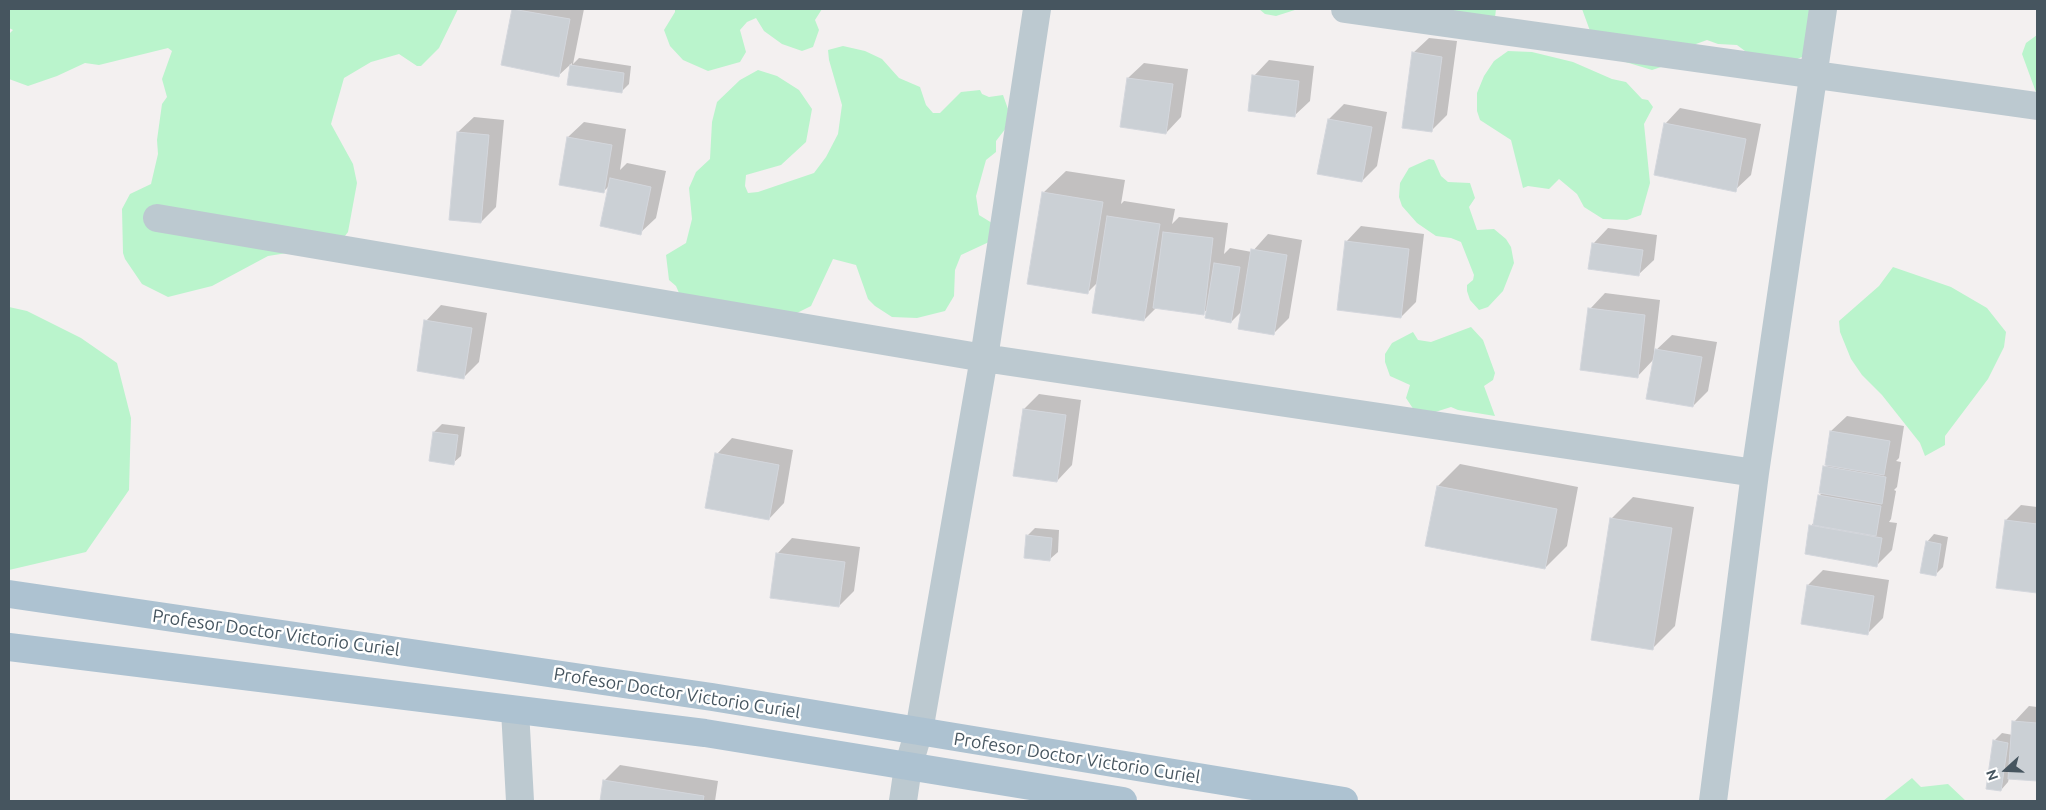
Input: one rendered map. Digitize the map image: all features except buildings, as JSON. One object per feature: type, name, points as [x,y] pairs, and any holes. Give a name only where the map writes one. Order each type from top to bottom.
[{"type":"main road","name":"Profesor Doctor Victorio Curiel","points":[[9,594],[712,697],[1344,801]]},
{"type":"main road","name":"Profesor Doctor Victorio Curiel","points":[[9,646],[705,734],[1123,801]]},
{"type":"street","points":[[903,801],[908,767],[919,731],[984,358],[1037,9]]},
{"type":"street","points":[[1345,9],[2037,106]]},
{"type":"street","points":[[1713,801],[1755,472],[1823,9]]},
{"type":"street","points":[[157,218],[984,358],[1755,472]]},
{"type":"street","points":[[515,710],[520,801]]},
{"type":"green space","points":[[9,9],[458,9],[439,48],[421,66],[417,66],[399,54],[371,62],[344,78],[331,124],[353,164],[357,183],[348,232],[338,245],[268,256],[212,286],[168,297],[142,284],[125,259],[123,253],[122,209],[130,194],[151,184],[158,154],[157,140],[162,104],[167,97],[162,79],[172,51],[168,48],[99,65],[85,63],[57,76],[28,86],[9,79],[9,34],[13,30],[9,28]]},
{"type":"green space","points":[[675,9],[822,9],[815,20],[819,30],[813,47],[802,51],[782,44],[764,31],[756,18],[747,22],[740,30],[746,52],[740,62],[708,71],[683,60],[670,46],[664,30]]},
{"type":"green space","points":[[1259,9],[1298,9],[1276,16],[1265,14]]},
{"type":"green space","points":[[1496,9],[1494,26],[1448,10]]},
{"type":"green space","points":[[1582,9],[1826,9],[1807,55],[1782,65],[1745,51],[1737,45],[1718,44],[1707,40],[1696,44],[1687,44],[1664,66],[1652,70],[1619,60],[1593,39]]},
{"type":"green space","points":[[2037,35],[2037,95],[2022,54],[2026,43]]},
{"type":"green space","points":[[843,46],[865,51],[882,59],[899,78],[920,87],[926,105],[933,113],[940,113],[961,92],[980,90],[982,94],[989,97],[1003,95],[1008,109],[1006,128],[996,141],[996,152],[986,160],[976,196],[979,215],[992,223],[989,242],[961,255],[955,270],[954,296],[945,311],[917,318],[892,317],[875,306],[868,299],[856,265],[833,259],[811,306],[795,314],[682,300],[676,286],[669,280],[666,255],[686,243],[692,219],[689,188],[696,172],[710,159],[712,122],[717,102],[740,80],[758,70],[777,76],[799,90],[812,109],[806,142],[781,165],[746,175],[745,186],[748,193],[758,192],[814,173],[826,157],[838,134],[842,105],[828,50]]},
{"type":"green space","points":[[1508,51],[1532,52],[1573,62],[1612,79],[1626,82],[1642,99],[1648,100],[1653,107],[1644,124],[1650,183],[1641,215],[1627,220],[1603,219],[1584,207],[1577,194],[1559,179],[1549,189],[1528,186],[1523,188],[1511,140],[1480,120],[1477,111],[1477,93],[1484,76],[1494,61]]},
{"type":"green space","points":[[1429,159],[1434,160],[1441,176],[1448,182],[1470,183],[1475,198],[1469,207],[1477,230],[1494,229],[1506,239],[1511,247],[1514,263],[1503,291],[1488,307],[1479,310],[1470,300],[1467,285],[1473,280],[1474,275],[1461,242],[1451,238],[1436,236],[1417,223],[1402,206],[1399,197],[1400,183],[1409,168]]},
{"type":"green space","points":[[1893,267],[1951,287],[1987,308],[2006,332],[2004,347],[1988,379],[1945,436],[1945,445],[1925,456],[1920,443],[1882,395],[1862,375],[1851,359],[1840,332],[1839,321],[1879,286]]},
{"type":"green space","points":[[9,307],[27,311],[81,338],[117,363],[131,418],[129,490],[86,552],[9,570]]},
{"type":"green space","points":[[1471,327],[1483,340],[1495,373],[1493,380],[1484,386],[1495,416],[1458,410],[1451,407],[1432,413],[1416,413],[1406,398],[1410,385],[1390,376],[1385,362],[1385,354],[1392,343],[1413,332],[1418,340],[1431,342]]},
{"type":"green space","points":[[1912,778],[1921,787],[1948,784],[1966,801],[1883,801]]}]
